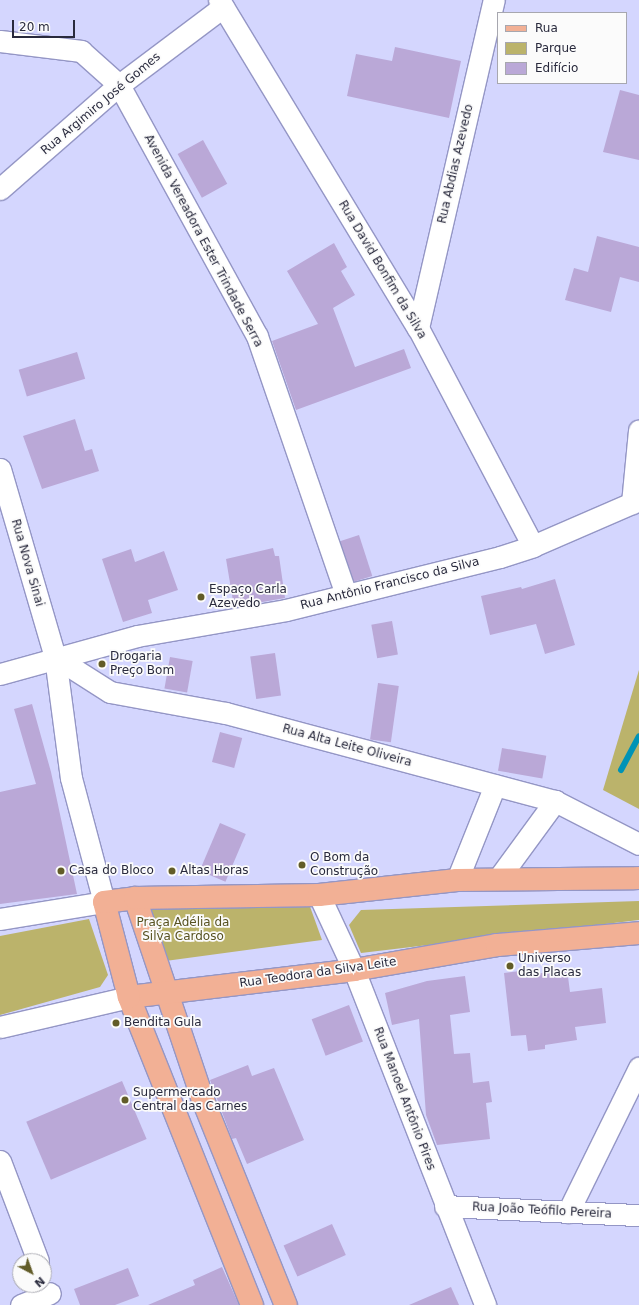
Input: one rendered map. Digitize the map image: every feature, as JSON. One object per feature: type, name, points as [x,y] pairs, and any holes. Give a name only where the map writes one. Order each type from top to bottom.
[{"type":"main road","points":[[252,1305],[129,997],[104,902],[135,898],[319,895],[457,880],[639,878]]},
{"type":"main road","points":[[135,898],[165,993],[203,1100],[286,1305]]},
{"type":"main road","name":"Rua Teodora da Silva Leite","points":[[129,997],[354,970],[497,945],[639,933]]},
{"type":"street","name":"Rua Abdias Azevedo","points":[[418,328],[494,0]]},
{"type":"street","name":"Rua David Bonfim da Silva","points":[[221,4],[418,328],[533,546]]},
{"type":"street","name":"Rua Argimiro José Gomes","points":[[0,189],[119,85],[221,4]]},
{"type":"street","name":"Avenida Vereadora Ester Trindade Serra","points":[[0,41],[81,51],[119,85],[257,336],[346,594]]},
{"type":"street","points":[[637,499],[639,430]]},
{"type":"street","name":"Rua Nova Sinai","points":[[0,469],[3,488],[55,657],[71,778],[104,902]]},
{"type":"street","name":"Rua Antônio Francisco da Silva","points":[[0,674],[55,657],[137,636],[286,610],[533,546],[637,499]]},
{"type":"street","name":"Rua Alta Leite Oliveira","points":[[55,657],[110,692],[226,713],[554,801],[639,844]]},
{"type":"street","points":[[457,880],[495,785]]},
{"type":"street","points":[[498,879],[554,801]]},
{"type":"street","name":"Rua Manoel Antônio Pires","points":[[319,895],[354,970],[485,1305]]},
{"type":"street","points":[[0,919],[104,902]]},
{"type":"street","name":"Rua Teodora da Silva Leite","points":[[0,1027],[129,997]]},
{"type":"street","points":[[568,1212],[639,1068]]},
{"type":"street","points":[[0,1161],[35,1253]]},
{"type":"street","name":"Rua João Teófilo Pereira","points":[[445,1206],[639,1215]]},
{"type":"street","points":[[21,1305],[48,1293]]},
{"type":"green space","points":[[639,670],[639,809],[603,790]]},
{"type":"green space","name":"Praça Adélia da Silva Cardoso","points":[[308,901],[322,940],[158,962],[138,902]]},
{"type":"green space","points":[[639,901],[639,920],[361,953],[349,925],[361,910]]},
{"type":"green space","points":[[89,919],[108,975],[100,987],[0,1015],[0,936]]},
{"type":"building","points":[[395,47],[461,61],[449,118],[347,96],[356,54],[392,61]]},
{"type":"building","points":[[620,90],[639,95],[639,160],[603,152]]},
{"type":"building","points":[[203,140],[227,184],[202,198],[178,154]]},
{"type":"building","points":[[597,236],[639,247],[639,282],[620,277],[611,312],[565,300],[574,268],[588,272]]},
{"type":"building","points":[[334,243],[347,267],[341,271],[355,295],[333,308],[355,367],[404,349],[411,368],[296,410],[272,341],[318,324],[287,271]]},
{"type":"building","points":[[77,352],[85,379],[27,397],[19,370]]},
{"type":"building","points":[[75,419],[85,451],[92,449],[99,471],[42,489],[23,436]]},
{"type":"building","points":[[359,535],[372,576],[353,582],[340,541]]},
{"type":"building","points":[[273,548],[275,556],[279,556],[285,598],[234,607],[226,559]]},
{"type":"building","points":[[131,549],[135,562],[164,551],[178,590],[148,600],[152,613],[123,622],[102,559]]},
{"type":"building","points":[[555,579],[575,645],[545,654],[536,624],[490,635],[481,596],[521,587],[522,589]]},
{"type":"building","points":[[392,621],[398,654],[377,658],[371,625]]},
{"type":"building","points":[[275,653],[281,696],[256,699],[250,656]]},
{"type":"building","points":[[170,657],[193,661],[187,693],[164,689]]},
{"type":"building","points":[[378,683],[399,686],[391,742],[370,739]]},
{"type":"building","points":[[32,704],[51,772],[77,894],[0,904],[0,792],[36,784],[14,709]]},
{"type":"building","points":[[220,732],[242,738],[234,768],[212,762]]},
{"type":"building","points":[[502,748],[546,756],[542,778],[498,771]]},
{"type":"building","points":[[220,823],[246,834],[225,882],[200,871]]},
{"type":"building","points":[[536,969],[536,974],[567,969],[570,992],[602,988],[606,1023],[575,1027],[577,1040],[545,1045],[545,1049],[528,1051],[526,1035],[511,1036],[504,973]]},
{"type":"building","points":[[465,976],[470,1012],[450,1015],[454,1054],[470,1053],[473,1083],[489,1081],[492,1102],[486,1103],[490,1139],[437,1145],[426,1115],[419,1019],[392,1025],[385,993],[427,981]]},
{"type":"building","points":[[349,1005],[363,1041],[326,1056],[312,1019]]},
{"type":"building","points":[[248,1065],[252,1076],[274,1068],[304,1140],[247,1164],[236,1138],[232,1139],[210,1080]]},
{"type":"building","points":[[122,1081],[147,1139],[51,1180],[26,1122]]},
{"type":"building","points":[[332,1224],[346,1255],[297,1277],[284,1246]]},
{"type":"building","points":[[222,1267],[239,1305],[148,1305],[195,1285],[193,1280]]},
{"type":"building","points":[[128,1268],[139,1296],[115,1305],[80,1305],[74,1289]]},
{"type":"building","points":[[451,1287],[459,1305],[409,1305]]},
{"type":"waterway","points":[[621,770],[639,736]]},
{"type":"place","name":"Espaço Carla Azevedo","points":[[201,597]]},
{"type":"place","name":"Drogaria Preço Bom","points":[[102,664]]},
{"type":"place","name":"O Bom da Construção","points":[[302,865]]},
{"type":"place","name":"Casa do Bloco","points":[[61,871]]},
{"type":"place","name":"Altas Horas","points":[[172,871]]},
{"type":"place","name":"Universo das Placas","points":[[510,966]]},
{"type":"place","name":"Bendita Gula","points":[[116,1023]]},
{"type":"place","name":"Supermercado Central das Carnes","points":[[125,1100]]}]
